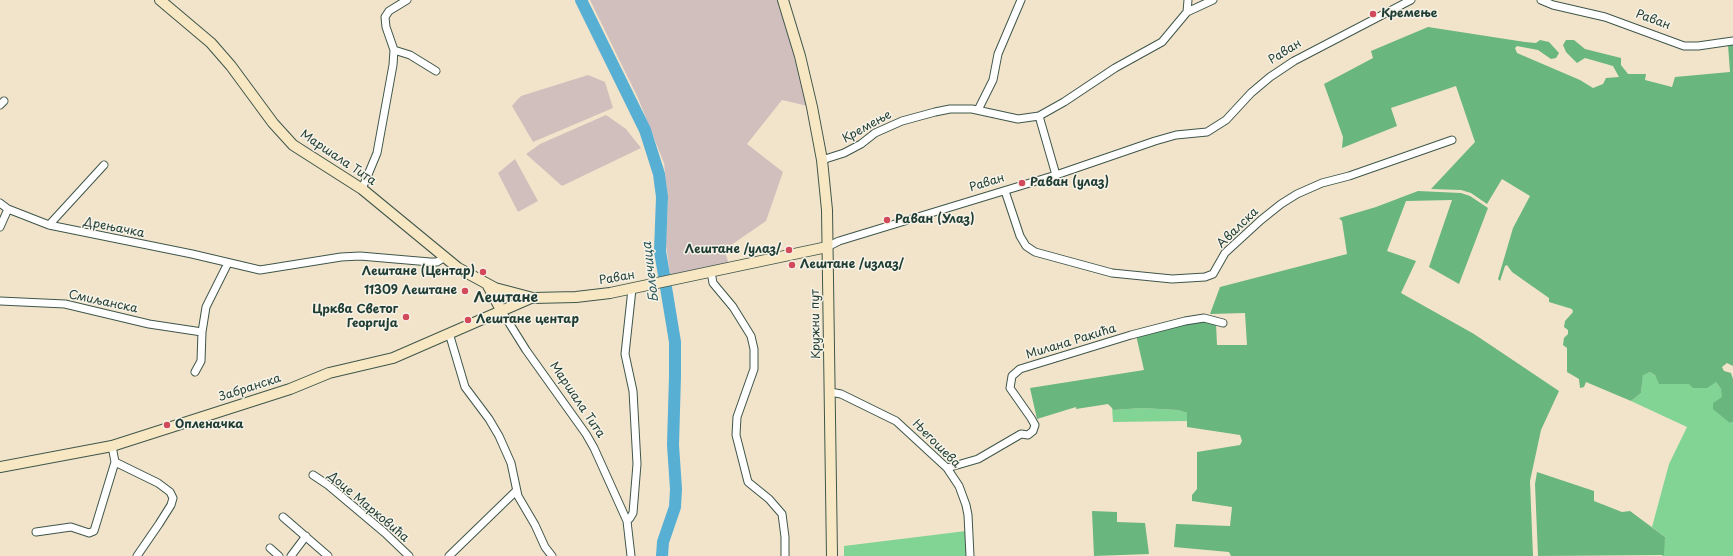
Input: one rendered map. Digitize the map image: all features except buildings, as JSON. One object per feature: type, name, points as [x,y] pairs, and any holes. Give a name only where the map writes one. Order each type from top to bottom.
[{"type":"street","name":"Маршала Тита","points":[[160,0],[211,43],[231,66],[273,123],[293,145],[362,189],[445,257],[470,275],[487,284]]},
{"type":"street","points":[[362,189],[377,153],[394,50],[386,27],[385,17],[389,11],[407,0]]},
{"type":"street","name":"Кружни пут","points":[[783,0],[806,81],[822,160],[827,210],[832,556]]},
{"type":"street","points":[[978,110],[993,80],[998,54],[1021,0]]},
{"type":"street","points":[[1188,0],[1187,12],[1213,0]]},
{"type":"street","name":"Раван","points":[[487,284],[503,291],[533,298],[576,297],[632,289],[827,246],[838,241],[1056,175],[1176,135],[1206,132],[1226,120],[1270,77],[1294,61],[1411,0]]},
{"type":"street","name":"Раван","points":[[1542,0],[1553,5],[1605,17],[1684,46],[1698,46],[1733,41]]},
{"type":"street","name":"Кремење","points":[[822,160],[844,153],[861,144],[875,133],[908,119],[942,110],[978,110],[1018,119],[1039,116],[1064,102],[1115,68],[1162,42],[1187,12]]},
{"type":"street","points":[[394,50],[410,55],[436,71]]},
{"type":"street","points":[[1039,116],[1056,175]]},
{"type":"street","name":"Авалска","points":[[1005,191],[1020,236],[1026,246],[1034,252],[1112,273],[1172,280],[1200,278],[1213,274],[1225,253],[1260,220],[1297,194],[1322,183],[1349,176],[1452,140]]},
{"type":"street","points":[[49,225],[104,165]]},
{"type":"street","name":"Дрењачка","points":[[0,203],[8,209],[49,225],[263,270],[334,258],[360,256],[430,262],[437,262],[445,257]]},
{"type":"street","points":[[0,227],[8,209]]},
{"type":"street","points":[[195,372],[201,361],[202,332],[208,301],[225,272],[228,263]]},
{"type":"street","points":[[711,272],[713,283],[751,336],[754,349],[754,369],[737,417],[736,435],[748,482],[770,499],[782,514],[785,537],[784,556]]},
{"type":"street","points":[[487,284],[501,310]]},
{"type":"street","points":[[627,521],[632,513],[636,464],[633,391],[626,354],[632,289]]},
{"type":"street","name":"Раван","points":[[501,310],[533,298]]},
{"type":"street","name":"Смиљанска","points":[[0,300],[65,304],[149,324],[202,332]]},
{"type":"street","name":"Маршала Тита","points":[[501,310],[526,350],[586,434],[627,521],[631,556]]},
{"type":"street","name":"Забранска","points":[[0,468],[112,446],[290,389],[329,373],[393,358],[501,310]]},
{"type":"street","name":"Милана Ракића","points":[[947,468],[978,459],[1021,434],[1028,434],[1034,431],[1035,424],[1010,388],[1012,376],[1020,369],[1131,335],[1185,321],[1204,318],[1223,323]]},
{"type":"street","points":[[449,333],[465,387],[488,418],[506,449],[511,463],[516,491],[535,525],[544,547],[552,556]]},
{"type":"street","name":"Његошева","points":[[830,392],[841,394],[896,421],[947,468],[960,486],[966,505],[969,522],[970,556]]},
{"type":"street","points":[[36,532],[71,527],[89,533],[94,531],[115,462],[112,446]]},
{"type":"street","points":[[115,462],[158,484],[170,492],[173,498],[171,505],[163,518],[137,556]]},
{"type":"street","name":"Доце Марковића","points":[[313,475],[328,485],[379,528],[409,556]]},
{"type":"street","points":[[452,555],[516,491]]},
{"type":"street","points":[[283,517],[328,556]]},
{"type":"street","points":[[291,556],[306,536]]},
{"type":"street","points":[[270,548],[279,556]]},
{"type":"shaded area","points":[[590,0],[780,0],[812,107],[782,100],[747,144],[783,172],[766,221],[724,250],[729,264],[670,275],[666,244],[668,200],[664,163],[638,98]]},
{"type":"shaded area","points":[[588,75],[605,82],[613,108],[533,142],[512,106],[521,96]]},
{"type":"shaded area","points":[[606,115],[626,129],[641,148],[562,186],[526,154],[540,144]]},
{"type":"shaded area","points":[[515,159],[538,201],[518,212],[498,173]]},
{"type":"green space","points":[[1428,27],[1525,42],[1536,43],[1540,40],[1549,42],[1559,53],[1556,58],[1551,59],[1538,50],[1517,46],[1515,48],[1517,53],[1580,80],[1593,88],[1603,84],[1606,78],[1619,77],[1613,66],[1585,58],[1577,63],[1566,52],[1563,45],[1566,40],[1574,40],[1585,49],[1621,58],[1621,65],[1628,74],[1646,74],[1645,80],[1672,87],[1675,77],[1730,72],[1728,45],[1733,44],[1733,366],[1727,363],[1722,367],[1724,371],[1731,373],[1733,379],[1733,422],[1730,423],[1713,409],[1713,403],[1722,397],[1721,389],[1716,382],[1707,388],[1693,388],[1689,384],[1659,384],[1655,375],[1650,372],[1643,375],[1641,393],[1631,401],[1586,382],[1584,387],[1580,388],[1579,379],[1567,372],[1567,348],[1563,345],[1564,338],[1568,334],[1568,330],[1564,327],[1565,321],[1573,312],[1572,309],[1549,302],[1549,298],[1512,272],[1507,265],[1505,266],[1500,281],[1498,279],[1513,228],[1530,196],[1502,179],[1487,204],[1471,193],[1461,190],[1431,189],[1475,142],[1456,86],[1391,108],[1397,126],[1342,148],[1343,137],[1324,84],[1373,58],[1371,51]]},
{"type":"green space","points":[[1418,191],[1461,193],[1470,196],[1488,208],[1459,284],[1429,267],[1452,200],[1406,201],[1387,251],[1416,261],[1401,293],[1474,334],[1559,391],[1541,430],[1530,481],[1533,556],[1231,556],[1229,552],[1174,547],[1176,524],[1230,526],[1232,507],[1192,501],[1192,495],[1197,489],[1197,452],[1240,445],[1242,441],[1240,435],[1187,427],[1187,413],[1178,410],[1141,408],[1114,410],[1108,404],[1076,409],[1076,407],[1037,419],[1030,388],[1144,370],[1136,335],[1198,320],[1216,323],[1217,345],[1247,345],[1245,313],[1210,314],[1220,287],[1347,254],[1342,221],[1339,218],[1376,207]]},
{"type":"green space","points":[[1650,372],[1655,375],[1660,384],[1716,382],[1721,389],[1730,423],[1733,422],[1733,556],[1662,556],[1665,537],[1652,527],[1669,464],[1687,427],[1631,401],[1641,393],[1643,374]]},
{"type":"green space","points":[[1112,407],[1114,410],[1141,408],[1178,410],[1187,413],[1187,421],[1113,422]]},
{"type":"green space","points":[[1537,472],[1594,491],[1594,501],[1622,512],[1630,511],[1665,537],[1664,555],[1538,556],[1535,484]]},
{"type":"green space","points":[[1092,511],[1117,512],[1117,522],[1145,523],[1149,554],[1094,556]]},
{"type":"green space","points":[[966,531],[967,556],[844,556],[844,546]]},
{"type":"waterway","name":"Болечица","points":[[581,0],[645,130],[659,174],[662,197],[660,251],[675,342],[673,445],[676,489],[675,507],[663,542],[662,556]]},
{"type":"place","name":"Кремење","points":[[1373,14]]},
{"type":"place","name":"Раван (улаз)","points":[[1022,183]]},
{"type":"place","name":"Раван (Улаз)","points":[[887,220]]},
{"type":"place","name":"Лештане /улаз/","points":[[789,250]]},
{"type":"place","name":"Лештане /излаз/","points":[[792,265]]},
{"type":"place","name":"Лештане (Центар)","points":[[483,272]]},
{"type":"place","name":"11309 Лештане","points":[[465,291]]},
{"type":"place","name":"Црква Светог Георгија","points":[[406,317]]},
{"type":"place","name":"Лештане центар","points":[[468,320]]},
{"type":"place","name":"Опленачка","points":[[167,425]]},
{"type":"district","name":"Лештане","points":[[506,298]]}]
